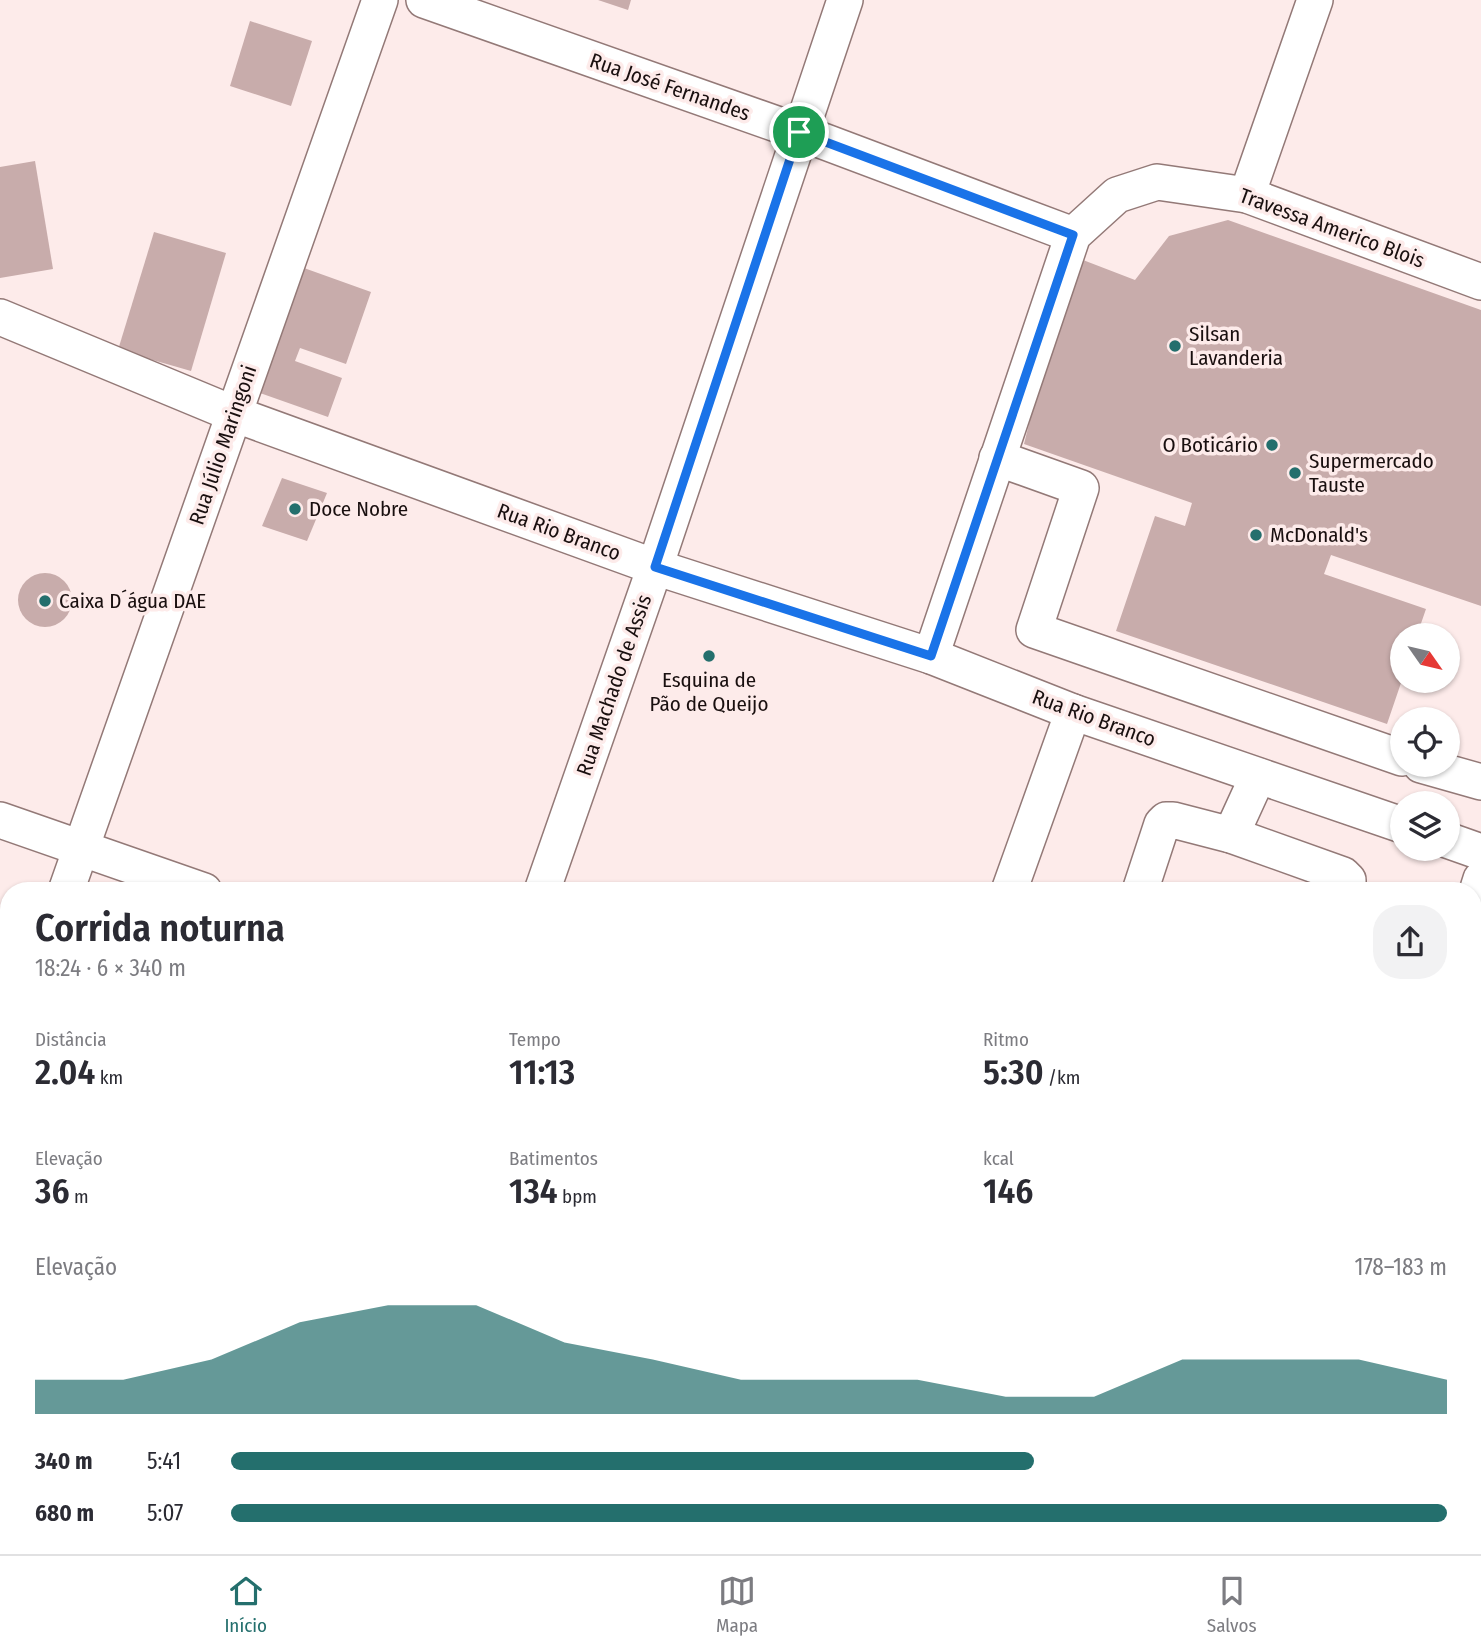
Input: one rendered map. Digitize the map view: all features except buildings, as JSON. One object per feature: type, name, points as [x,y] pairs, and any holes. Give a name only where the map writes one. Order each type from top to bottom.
[{"type":"street","name":"Rua Júlio Maringoni","points":[[69,882],[380,0]]},
{"type":"street","name":"Rua José Fernandes","points":[[424,0],[799,132],[1073,235]]},
{"type":"street","name":"Rua Machado de Assis","points":[[545,882],[655,567],[845,0]]},
{"type":"street","points":[[1247,194],[1315,0]]},
{"type":"street","name":"Travessa Americo Blois","points":[[1073,235],[1117,195],[1157,182],[1247,194],[1481,282]]},
{"type":"street","points":[[931,656],[1073,235]]},
{"type":"street","name":"Rua Rio Branco","points":[[0,317],[234,414],[655,567],[931,656],[1073,712],[1390,821]]},
{"type":"street","points":[[997,458],[1081,488],[1034,630],[1390,754]]},
{"type":"street","points":[[1012,882],[1073,712]]},
{"type":"street","points":[[1231,835],[1258,776]]},
{"type":"street","points":[[1460,776],[1481,782]]},
{"type":"street","points":[[0,820],[178,882]]},
{"type":"street","points":[[1142,882],[1162,824],[1166,820],[1231,835],[1343,875],[1348,882]]},
{"type":"street","points":[[1460,845],[1481,852]]},
{"type":"place","name":"Silsan Lavanderia","points":[[1175,346]]},
{"type":"place","name":"O Boticário","points":[[1272,445]]},
{"type":"place","name":"Supermercado Tauste","points":[[1295,473]]},
{"type":"place","name":"Doce Nobre","points":[[295,509]]},
{"type":"place","name":"McDonald's","points":[[1256,535]]},
{"type":"place","name":"Caixa D´água DAE","points":[[45,601]]},
{"type":"place","name":"Esquina de Pão de Queijo","points":[[709,656]]},
{"type":"route","points":[[799,132],[1073,235],[931,656],[655,567],[799,132]]}]
